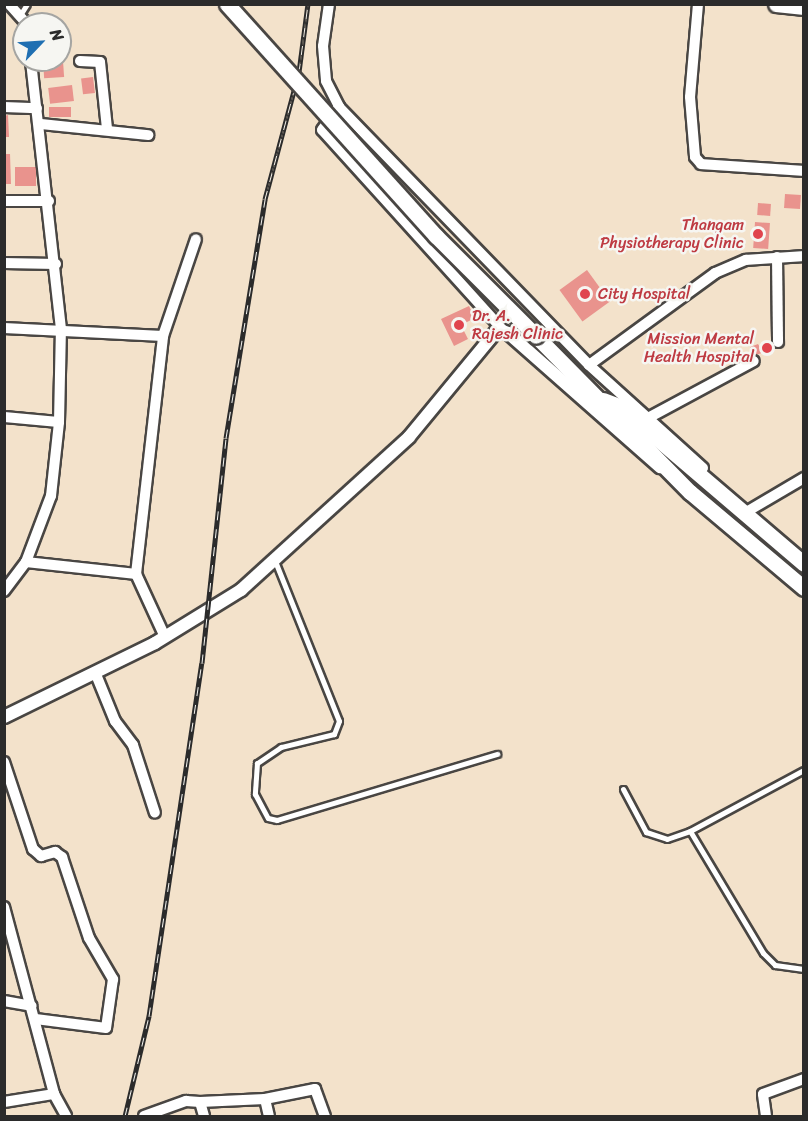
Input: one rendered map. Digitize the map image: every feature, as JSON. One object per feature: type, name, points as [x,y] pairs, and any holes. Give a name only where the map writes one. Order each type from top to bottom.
[{"type":"main road","points":[[227,4],[436,236],[603,400],[611,417],[675,473],[690,492],[804,588]]},
{"type":"main road","points":[[776,4],[804,7]]},
{"type":"main road","points":[[603,400],[619,406],[727,501],[803,562]]},
{"type":"street","points":[[9,4],[24,8]]},
{"type":"street","points":[[329,4],[323,46],[327,81],[339,107],[589,365],[717,480],[727,501]]},
{"type":"street","points":[[698,4],[690,97],[695,156],[702,164],[804,171]]},
{"type":"street","points":[[80,61],[100,62],[107,129]]},
{"type":"street","points":[[4,591],[26,562],[51,496],[59,422],[61,329],[50,201],[32,72]]},
{"type":"street","points":[[4,107],[37,108]]},
{"type":"street","points":[[339,107],[322,130],[502,329],[654,465],[675,473]]},
{"type":"street","points":[[41,124],[148,135]]},
{"type":"street","points":[[4,201],[50,201]]},
{"type":"street","points":[[431,251],[454,225]]},
{"type":"street","points":[[165,637],[136,574],[164,336],[196,239]]},
{"type":"street","points":[[589,365],[715,273],[746,260],[777,256],[804,256]]},
{"type":"street","points":[[777,256],[778,342]]},
{"type":"street","points":[[4,263],[56,264]]},
{"type":"street","points":[[4,327],[164,336]]},
{"type":"street","points":[[4,717],[209,613],[275,561],[410,437],[490,336],[502,329]]},
{"type":"street","points":[[648,418],[754,361]]},
{"type":"street","points":[[4,417],[59,422]]},
{"type":"street","points":[[743,514],[804,478]]},
{"type":"street","points":[[26,562],[136,574]]},
{"type":"street","points":[[95,672],[115,721],[133,745],[155,813]]},
{"type":"street","points":[[4,762],[33,849],[41,856],[55,852],[62,857],[90,938],[112,979],[106,1028],[36,1019]]},
{"type":"street","points":[[4,907],[36,1019],[54,1094],[66,1116]]},
{"type":"street","points":[[4,1001],[32,1006]]},
{"type":"street","points":[[766,1116],[763,1094],[804,1079]]},
{"type":"street","points":[[144,1116],[177,1102],[265,1099],[315,1089],[325,1116]]},
{"type":"street","points":[[4,1102],[54,1094]]},
{"type":"street","points":[[265,1099],[269,1116]]},
{"type":"street","points":[[200,1102],[204,1116]]},
{"type":"lane","points":[[275,561],[339,721],[334,734],[281,747],[257,764],[255,794],[268,818],[277,820],[497,754]]},
{"type":"lane","points":[[623,789],[646,832],[668,839],[690,831],[804,770]]},
{"type":"lane","points":[[690,831],[763,953],[775,965],[804,969]]},
{"type":"building","points":[[44,72],[64,72],[64,77],[44,78]]},
{"type":"building","points":[[93,77],[95,93],[83,94],[81,78]]},
{"type":"building","points":[[72,85],[74,101],[50,104],[48,88]]},
{"type":"building","points":[[49,107],[71,107],[71,117],[49,117]]},
{"type":"building","points":[[8,115],[9,137],[4,137],[4,116]]},
{"type":"building","points":[[4,154],[10,154],[11,184],[4,184]]},
{"type":"building","points":[[15,167],[36,167],[36,186],[15,186]]},
{"type":"building","points":[[785,194],[801,195],[800,209],[784,208]]},
{"type":"building","points":[[758,203],[771,204],[770,216],[757,215]]},
{"type":"building","points":[[755,222],[770,223],[768,249],[753,248]]},
{"type":"building","points":[[587,270],[610,302],[582,322],[559,290]]},
{"type":"building","points":[[469,306],[475,318],[461,325],[468,339],[454,346],[441,319]]},
{"type":"building","points":[[768,342],[771,350],[753,356],[750,347],[758,344],[761,349]]},
{"type":"railway","points":[[125,1116],[149,1016],[202,663],[226,438],[265,199],[299,72],[308,4]]},
{"type":"place","name":"Thangam Physiotherapy Clinic","points":[[758,234]]},
{"type":"place","name":"City Hospital","points":[[585,294]]},
{"type":"place","name":"Dr. A. Rajesh Clinic","points":[[459,325]]},
{"type":"place","name":"Mission Mental Health Hospital","points":[[767,348]]}]
